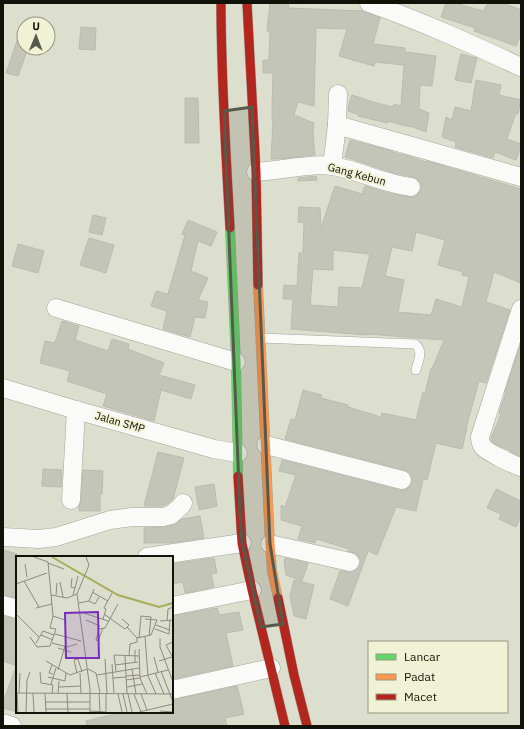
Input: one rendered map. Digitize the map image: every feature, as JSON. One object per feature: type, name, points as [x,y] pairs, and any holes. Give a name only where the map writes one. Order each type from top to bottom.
[{"type":"main road","points":[[221,3],[221,33],[228,111],[226,169],[236,362],[238,488],[242,543],[252,590],[272,625],[294,675],[307,726]]},
{"type":"main road","points":[[247,3],[249,107],[256,172],[260,338],[272,571],[271,668],[285,726]]},
{"type":"street","points":[[369,3],[446,33],[521,67]]},
{"type":"street","points":[[332,166],[337,125],[338,94]]},
{"type":"street","points":[[337,125],[521,177]]},
{"type":"street","name":"Gang Kebun","points":[[256,172],[319,165],[332,166],[401,186],[411,187]]},
{"type":"street","points":[[56,308],[236,362]]},
{"type":"street","points":[[521,309],[480,437],[482,446],[487,450],[521,467]]},
{"type":"street","name":"Jalan SMP","points":[[3,388],[214,449],[238,453]]},
{"type":"street","points":[[71,500],[76,410]]},
{"type":"street","points":[[266,445],[402,480]]},
{"type":"street","points":[[3,537],[12,539],[39,539],[56,537],[110,520],[132,517],[163,517],[171,515],[183,503]]},
{"type":"street","points":[[154,556],[242,543]]},
{"type":"street","points":[[270,544],[350,562]]},
{"type":"street","points":[[173,606],[252,590]]},
{"type":"street","points":[[3,605],[16,609]]},
{"type":"street","points":[[173,690],[271,668]]},
{"type":"street","points":[[3,723],[12,726]]},
{"type":"lane","points":[[260,338],[415,344],[421,352],[416,370]]},
{"type":"highlighted area","points":[[252,107],[270,544],[283,624],[261,627],[242,543],[224,111]]},
{"type":"building","points":[[270,3],[289,3],[288,8],[363,11],[380,18],[373,44],[405,48],[405,52],[436,56],[432,86],[420,85],[419,109],[429,113],[426,132],[410,126],[387,121],[387,123],[358,116],[359,115],[348,111],[352,95],[393,107],[394,104],[401,106],[404,65],[375,62],[374,66],[339,56],[347,29],[316,28],[314,106],[298,102],[294,115],[314,123],[313,135],[315,155],[271,159],[273,73],[263,73],[263,60],[269,60],[270,31],[267,31]]},
{"type":"building","points":[[446,3],[455,3],[483,11],[488,3],[503,3],[521,10],[521,34],[516,46],[474,31],[475,28],[441,17]]},
{"type":"building","points":[[81,27],[96,28],[95,50],[79,49]]},
{"type":"building","points":[[16,44],[16,56],[25,56],[18,76],[6,73]]},
{"type":"building","points":[[461,54],[477,58],[471,83],[455,80]]},
{"type":"building","points":[[476,80],[501,85],[499,95],[521,100],[518,114],[516,113],[507,139],[521,144],[516,160],[495,152],[493,158],[455,147],[456,142],[442,137],[446,117],[452,120],[455,107],[471,111]]},
{"type":"building","points":[[185,98],[198,98],[199,143],[185,143]]},
{"type":"building","points":[[350,140],[521,189],[521,283],[494,272],[486,302],[510,310],[486,383],[479,381],[466,428],[462,449],[436,443],[427,480],[423,479],[416,511],[396,507],[377,555],[368,551],[348,606],[330,599],[340,571],[353,572],[360,565],[360,559],[357,554],[348,551],[349,549],[317,539],[315,543],[298,539],[302,526],[281,520],[281,505],[285,507],[296,475],[279,471],[282,460],[399,490],[405,490],[410,487],[412,477],[409,472],[405,470],[285,439],[291,419],[295,420],[303,390],[322,395],[321,398],[348,405],[348,407],[381,417],[382,413],[416,420],[431,369],[444,340],[291,329],[293,299],[283,299],[284,285],[297,286],[299,253],[303,253],[304,223],[298,222],[299,207],[320,208],[321,228],[335,186],[362,194],[365,186],[388,193],[409,197],[415,197],[421,189],[421,183],[413,177],[394,173],[345,157]],"holes":[[[416,232],[445,240],[438,265],[463,272],[462,275],[469,277],[462,307],[436,299],[431,315],[398,312],[404,280],[385,276],[392,247],[412,251]],[[333,250],[370,254],[362,288],[339,287],[338,307],[310,305],[313,269],[333,270]]]},
{"type":"building","points":[[316,176],[317,180],[298,181],[298,178]]},
{"type":"building","points":[[93,215],[106,218],[102,235],[89,232]]},
{"type":"building","points":[[188,220],[217,232],[211,246],[198,241],[191,271],[208,278],[198,300],[208,302],[205,318],[195,317],[190,337],[163,329],[167,311],[151,306],[156,291],[168,294],[185,235],[182,234]]},
{"type":"building","points":[[89,238],[114,245],[106,273],[80,265]]},
{"type":"building","points":[[18,244],[44,251],[38,273],[12,266]]},
{"type":"building","points":[[62,321],[79,326],[75,340],[108,351],[112,339],[129,344],[128,349],[164,363],[159,375],[195,385],[191,399],[161,390],[154,421],[103,406],[107,394],[67,381],[70,371],[40,363],[45,341],[55,343]]},
{"type":"building","points":[[521,343],[521,456],[500,446],[492,441],[491,438],[501,414],[499,413]]},
{"type":"building","points":[[158,452],[184,458],[173,499],[166,505],[162,506],[144,506]]},
{"type":"building","points":[[43,469],[62,470],[61,487],[42,486]]},
{"type":"building","points":[[83,470],[103,471],[102,494],[100,494],[100,511],[79,511]]},
{"type":"building","points":[[214,484],[217,506],[199,510],[195,487]]},
{"type":"building","points":[[496,489],[521,501],[521,516],[516,527],[499,519],[501,514],[487,508]]},
{"type":"building","points":[[200,516],[204,538],[170,543],[144,543],[144,528],[166,527],[174,525],[182,519]]},
{"type":"building","points":[[3,550],[17,554],[17,556],[16,598],[3,595]]},
{"type":"building","points":[[214,558],[217,573],[211,574],[214,587],[185,593],[183,582],[173,584],[173,564]]},
{"type":"building","points":[[285,558],[308,563],[302,581],[286,575],[284,562]]},
{"type":"building","points":[[294,580],[314,585],[306,619],[294,616],[290,596]]},
{"type":"building","points":[[217,608],[219,615],[239,612],[243,630],[226,633],[233,666],[173,679],[173,616]]},
{"type":"building","points":[[3,616],[16,619],[16,666],[3,661]]},
{"type":"building","points":[[16,669],[16,712],[3,708],[3,703]]},
{"type":"building","points":[[237,686],[244,714],[225,718],[227,726],[87,726],[86,721],[119,713],[173,713],[173,700]]},
{"type":"traffic: fast","points":[[230,228],[236,362],[238,476]]},
{"type":"traffic: slow","points":[[258,285],[270,544],[272,571],[278,598]]},
{"type":"traffic: jam","points":[[221,3],[223,87],[230,228]]},
{"type":"traffic: jam","points":[[247,3],[256,172],[258,285]]},
{"type":"traffic: jam","points":[[238,476],[242,543],[285,726]]},
{"type":"traffic: jam","points":[[278,598],[294,675],[307,726]]}]
